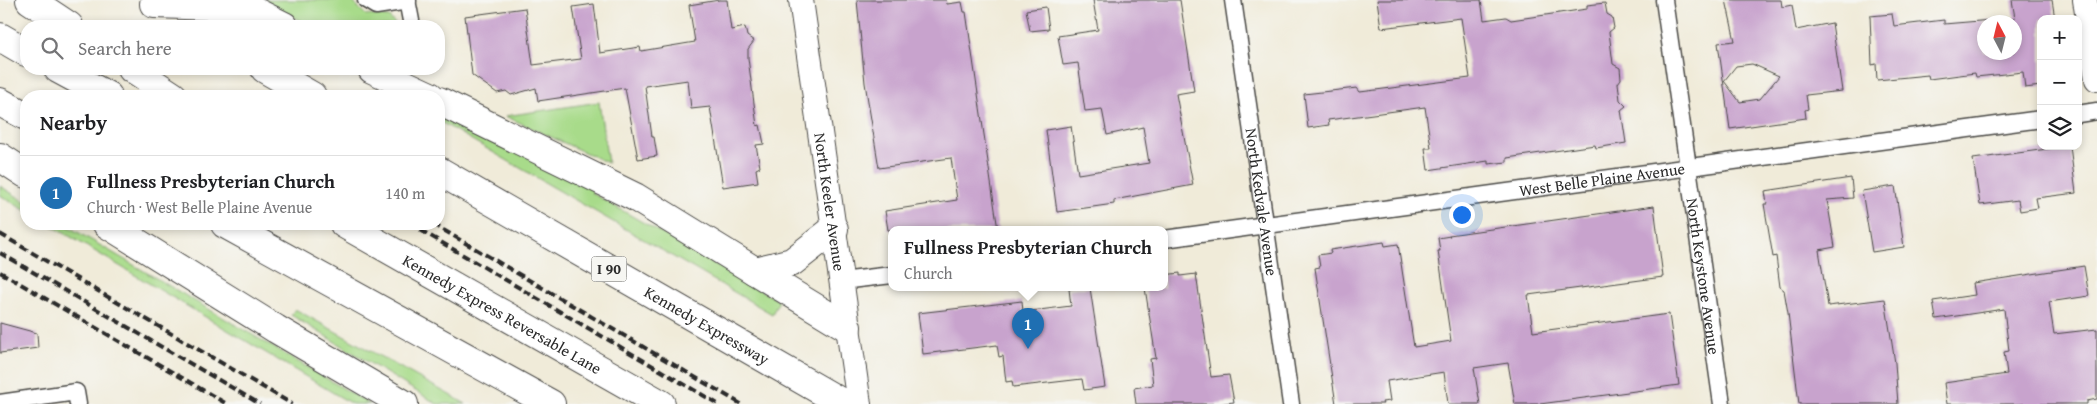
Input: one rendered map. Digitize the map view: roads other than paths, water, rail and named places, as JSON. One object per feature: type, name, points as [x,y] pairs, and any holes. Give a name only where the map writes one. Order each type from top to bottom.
[{"type":"highway","points":[[30,0],[60,20]]},
{"type":"highway","points":[[151,2],[182,20]]},
{"type":"highway","points":[[151,2],[246,7],[272,20]]},
{"type":"highway","points":[[0,37],[20,49]]},
{"type":"highway","points":[[69,75],[97,90]]},
{"type":"highway","points":[[141,75],[164,90]]},
{"type":"highway","points":[[275,75],[302,90]]},
{"type":"highway","points":[[385,75],[417,90]]},
{"type":"highway","points":[[0,102],[20,113]]},
{"type":"highway","points":[[445,104],[635,198],[847,327]]},
{"type":"highway","points":[[0,157],[20,170]]},
{"type":"highway","name":"Kennedy Expressway","points":[[445,174],[844,404]]},
{"type":"highway","points":[[755,271],[792,262],[834,229]]},
{"type":"highway","points":[[117,230],[276,329],[404,404]]},
{"type":"highway","points":[[236,230],[551,404]]},
{"type":"highway","name":"Kennedy Express Reversable Lane","points":[[355,230],[661,404]]},
{"type":"street","points":[[366,0],[376,6],[408,1],[411,20]]},
{"type":"street","name":"North Keeler Avenue","points":[[801,0],[859,404]]},
{"type":"street","name":"North Kedvale Avenue","points":[[1232,0],[1291,404]]},
{"type":"street","name":"North Keystone Avenue","points":[[1664,0],[1722,404]]},
{"type":"street","points":[[2085,0],[2097,80]]},
{"type":"street","points":[[2082,113],[2097,111]]},
{"type":"street","name":"West Belle Plaine Avenue","points":[[1168,238],[2037,120]]},
{"type":"street","points":[[841,282],[888,276]]},
{"type":"street","points":[[0,403],[77,398]]},
{"type":"railway","points":[[420,230],[718,404]]},
{"type":"railway","points":[[443,230],[741,404]]},
{"type":"railway","points":[[0,234],[292,404]]},
{"type":"railway","points":[[0,253],[260,404]]},
{"type":"railway","points":[[0,272],[227,404]]},
{"type":"place","name":"Fullness Presbyterian Church","points":[[1028,349]]}]
